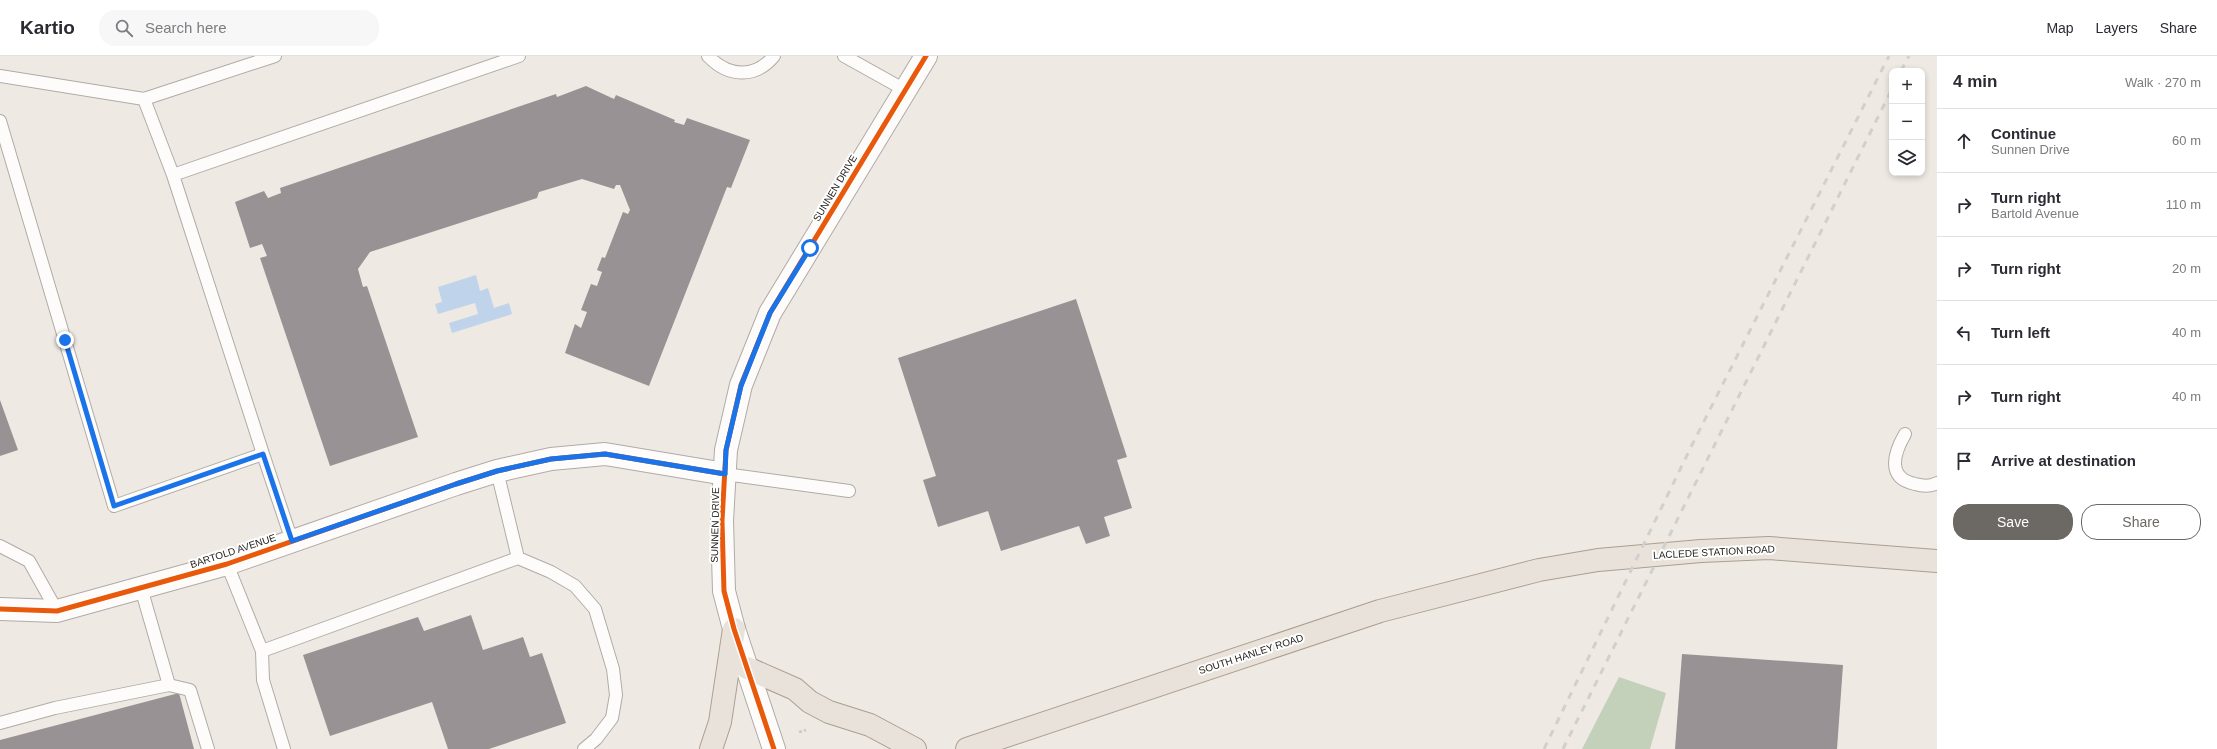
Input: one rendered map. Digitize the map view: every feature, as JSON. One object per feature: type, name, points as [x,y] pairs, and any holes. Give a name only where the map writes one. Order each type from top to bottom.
[{"type":"main road","name":"LACLEDE STATION ROAD","points":[[1539,570],[1598,560],[1701,551],[1770,548],[1937,561]]},
{"type":"main road","name":"SOUTH HANLEY ROAD","points":[[967,749],[1380,611],[1539,570]]},
{"type":"main road","points":[[711,749],[720,722],[734,629]]},
{"type":"main road","points":[[747,668],[795,689],[810,702],[829,712],[870,725],[915,749]]},
{"type":"street","name":"SUNNEN DRIVE","points":[[774,749],[734,629],[724,591],[722,521],[726,450],[741,386],[770,313],[926,56]]},
{"type":"street","name":"BARTOLD AVENUE","points":[[0,609],[57,611],[227,564],[497,471],[551,459],[605,454],[725,474]]},
{"type":"lane","points":[[0,76],[144,99],[275,56]]},
{"type":"lane","points":[[173,175],[519,56]]},
{"type":"lane","points":[[708,56],[716,64],[728,71],[742,73],[756,70],[768,63],[774,56]]},
{"type":"lane","points":[[844,56],[905,90]]},
{"type":"lane","points":[[144,99],[173,175],[292,541]]},
{"type":"lane","points":[[0,121],[4,146],[114,506],[263,454]]},
{"type":"lane","points":[[1906,434],[1897,448],[1895,463],[1898,474],[1905,482],[1933,486],[1937,483]]},
{"type":"lane","points":[[497,471],[518,558]]},
{"type":"lane","points":[[725,474],[849,491]]},
{"type":"lane","points":[[0,546],[29,562],[57,611]]},
{"type":"lane","points":[[262,651],[518,558],[551,572],[575,586],[594,609],[599,621],[613,669],[616,695],[612,718],[596,739],[584,749]]},
{"type":"lane","points":[[227,564],[262,651],[263,680],[284,749]]},
{"type":"lane","points":[[141,588],[169,684]]},
{"type":"lane","points":[[0,723],[55,708],[169,684],[190,690],[208,749]]},
{"type":"green space","points":[[1619,677],[1666,693],[1650,749],[1582,749]]},
{"type":"water","points":[[476,275],[480,291],[488,288],[494,308],[509,303],[512,314],[452,333],[449,323],[478,314],[475,303],[438,314],[435,304],[442,302],[438,287]]},
{"type":"building","points":[[586,86],[614,99],[616,95],[675,120],[674,122],[684,125],[687,118],[750,140],[731,188],[727,187],[649,386],[565,353],[575,324],[581,328],[587,312],[581,310],[591,284],[597,286],[602,272],[597,270],[602,257],[605,258],[623,212],[628,214],[630,210],[620,185],[616,185],[614,189],[582,179],[539,192],[537,198],[370,252],[358,269],[363,287],[367,286],[418,437],[330,466],[260,258],[267,256],[262,244],[250,248],[235,202],[264,191],[268,198],[281,193],[280,188],[556,94],[557,97]]},
{"type":"building","points":[[1076,299],[1127,457],[1117,460],[1132,508],[1104,517],[1110,536],[1086,544],[1079,526],[1001,551],[988,511],[938,527],[923,480],[936,476],[898,358]]},
{"type":"building","points":[[0,400],[18,450],[0,456]]},
{"type":"building","points":[[471,615],[483,650],[523,637],[530,657],[542,653],[566,723],[489,749],[448,749],[432,702],[330,736],[303,655],[418,617],[424,631]]},
{"type":"building","points":[[1682,654],[1843,665],[1837,749],[1675,749]]},
{"type":"building","points":[[179,693],[194,749],[0,749],[0,740]]},
{"type":"railway","points":[[1544,749],[1692,445],[1889,56]]},
{"type":"railway","points":[[1903,68],[1909,56]]},
{"type":"railway","points":[[1563,749],[1889,95]]},
{"type":"cycle path","points":[[774,749],[734,629],[724,591],[722,521],[726,450],[741,385],[770,313],[926,56]]},
{"type":"cycle path","points":[[0,609],[57,611],[227,564],[456,484],[497,471],[551,459],[605,454],[725,474]]},
{"type":"route","points":[[65,340],[114,506],[263,454],[292,541],[497,471],[551,459],[605,454],[725,474],[726,450],[741,386],[770,313],[810,248]]}]
